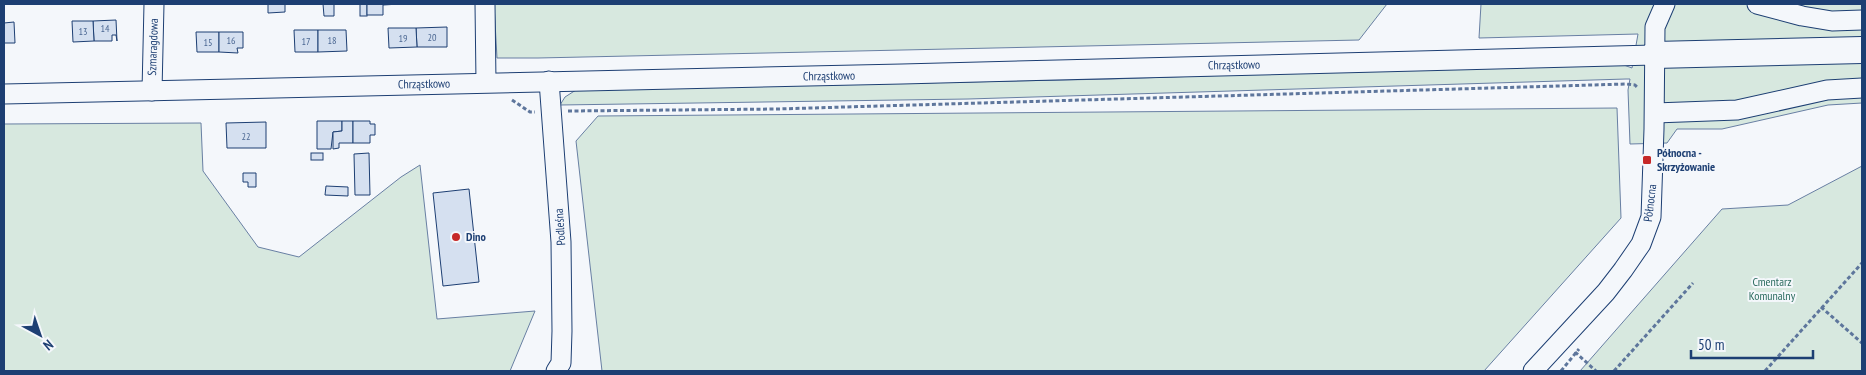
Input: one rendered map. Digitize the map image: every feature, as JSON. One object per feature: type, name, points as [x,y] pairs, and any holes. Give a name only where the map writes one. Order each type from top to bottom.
[{"type":"highway","points":[[1654,55],[1862,50]]},
{"type":"street","name":"Szmaragdowa","points":[[152,91],[154,4]]},
{"type":"street","points":[[485,4],[486,82]]},
{"type":"street","name":"Północna","points":[[1533,371],[1606,292],[1641,244],[1651,217],[1655,113],[1655,27],[1665,4]]},
{"type":"street","points":[[1757,4],[1824,20],[1862,20]]},
{"type":"street","name":"Chrząstkowo","points":[[4,94],[486,82],[883,75],[1654,55]]},
{"type":"street","name":"Podleśna","points":[[548,81],[561,242],[562,331],[560,363],[556,371]]},
{"type":"street","points":[[1655,113],[1737,110],[1827,90],[1862,88]]},
{"type":"path","points":[[508,98],[530,112],[777,109],[1626,84],[1635,85],[1641,94]]},
{"type":"path","points":[[1764,371],[1862,263]]},
{"type":"path","points":[[1614,371],[1693,283]]},
{"type":"path","points":[[1822,307],[1862,343]]},
{"type":"path","points":[[1587,363],[1596,371]]},
{"type":"green space","points":[[494,4],[1387,4],[1359,40],[497,58]]},
{"type":"green space","points":[[1481,4],[1862,4],[1862,103],[1828,105],[1722,129],[1677,129],[1667,143],[1630,144],[1628,90],[1630,79],[968,99],[560,105],[565,97],[576,90],[1111,79],[1621,64],[1632,68],[1638,34],[1479,38]]},
{"type":"green space","points":[[1617,108],[1621,218],[1484,371],[602,371],[576,141],[598,116]]},
{"type":"green space","points":[[201,123],[203,171],[258,247],[299,257],[401,177],[420,165],[437,319],[535,311],[510,371],[4,371],[4,124]]},
{"type":"green space","name":"Cmentarz Komunalny","points":[[1862,166],[1862,371],[1580,371],[1722,209],[1788,205]]},
{"type":"building","points":[[268,4],[285,4],[285,12],[268,13]]},
{"type":"building","points":[[323,4],[334,4],[334,16],[324,16]]},
{"type":"building","points":[[360,4],[367,4],[367,16],[360,16]]},
{"type":"building","points":[[367,4],[400,4],[383,5],[383,15],[367,15]]},
{"type":"building","points":[[116,20],[117,41],[116,35],[112,35],[112,41],[94,41],[93,21]]},
{"type":"building","points":[[72,21],[93,21],[94,41],[73,42]]},
{"type":"building","points":[[14,22],[15,43],[4,43],[4,23]]},
{"type":"building","points":[[447,27],[447,47],[417,47],[416,28]]},
{"type":"building","points":[[388,28],[416,28],[417,47],[389,48]]},
{"type":"building","points":[[294,30],[318,30],[318,52],[295,52]]},
{"type":"building","points":[[318,30],[346,30],[347,51],[318,52]]},
{"type":"building","points":[[196,32],[219,32],[219,52],[197,52]]},
{"type":"building","points":[[219,32],[243,32],[243,48],[237,48],[238,53],[219,52]]},
{"type":"building","points":[[317,121],[342,121],[342,131],[333,132],[331,149],[317,149]]},
{"type":"building","points":[[342,121],[353,121],[353,143],[339,143],[339,148],[333,149],[333,132],[342,131]]},
{"type":"building","points":[[353,121],[370,121],[370,124],[375,124],[375,135],[370,135],[370,143],[353,143]]},
{"type":"building","points":[[266,122],[266,148],[227,148],[226,123]]},
{"type":"building","points":[[311,153],[323,153],[323,160],[311,160]]},
{"type":"building","points":[[369,153],[370,195],[355,195],[354,154]]},
{"type":"building","points":[[243,173],[256,173],[256,187],[248,187],[248,182],[243,182]]},
{"type":"building","points":[[326,186],[348,187],[348,196],[325,195]]},
{"type":"building","name":"Dino","points":[[469,189],[479,282],[443,286],[433,193]]},
{"type":"place","name":"Północna - Skrzyżowanie","points":[[1647,160]]},
{"type":"place","name":"Dino","points":[[456,237]]}]
